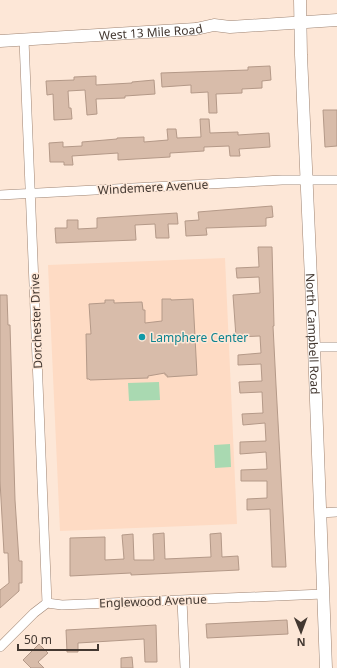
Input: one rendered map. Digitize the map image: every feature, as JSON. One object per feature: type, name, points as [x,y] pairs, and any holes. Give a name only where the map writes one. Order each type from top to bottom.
[{"type":"street","name":"North Campbell Road","points":[[300,0],[326,668]]},
{"type":"street","name":"West 13 Mile Road","points":[[0,41],[196,29],[214,25],[230,27],[337,20]]},
{"type":"street","name":"Dorchester Drive","points":[[24,40],[47,603]]},
{"type":"street","name":"Windemere Avenue","points":[[0,195],[282,180],[337,180]]},
{"type":"street","points":[[314,347],[337,347]]},
{"type":"street","points":[[320,513],[337,512]]},
{"type":"street","name":"Englewood Avenue","points":[[47,603],[62,605],[323,594]]},
{"type":"street","points":[[182,600],[185,668]]},
{"type":"street","points":[[0,647],[47,603]]},
{"type":"shaded area","points":[[225,258],[237,524],[60,531],[48,265]]},
{"type":"green space","points":[[159,382],[160,400],[129,401],[128,383]]},
{"type":"green space","points":[[230,444],[231,467],[215,468],[214,445]]},
{"type":"building","points":[[270,66],[271,80],[262,81],[262,88],[242,89],[242,93],[216,94],[217,113],[209,113],[208,92],[191,93],[191,85],[162,87],[161,73],[248,70],[248,67]]},
{"type":"building","points":[[96,76],[96,85],[154,80],[155,94],[125,96],[125,98],[96,99],[97,114],[87,115],[85,90],[68,91],[69,108],[71,108],[72,119],[54,120],[53,94],[47,95],[46,81],[74,80],[74,77]]},
{"type":"building","points":[[323,110],[337,110],[337,146],[325,147]]},
{"type":"building","points":[[200,119],[209,119],[210,133],[238,132],[238,135],[269,133],[270,147],[239,149],[240,156],[230,156],[229,146],[204,147],[204,151],[170,153],[170,157],[118,160],[118,153],[72,156],[73,165],[64,165],[64,162],[50,162],[49,143],[63,142],[63,147],[82,146],[82,142],[117,138],[144,137],[144,142],[168,140],[167,129],[176,129],[177,138],[201,137]]},
{"type":"building","points":[[272,206],[273,217],[266,218],[266,226],[206,228],[207,235],[186,236],[185,221],[199,220],[198,212]]},
{"type":"building","points":[[177,213],[178,224],[168,224],[169,238],[156,238],[155,224],[135,225],[136,240],[56,243],[55,228],[67,228],[67,220],[78,220],[78,229],[97,228],[97,218]]},
{"type":"building","points":[[258,247],[272,247],[273,326],[286,567],[272,567],[270,509],[247,510],[247,499],[267,498],[267,481],[241,481],[241,470],[267,469],[266,452],[240,454],[240,442],[266,441],[265,423],[243,425],[242,414],[263,413],[262,392],[240,393],[239,382],[262,381],[261,364],[238,365],[238,355],[261,353],[260,336],[236,337],[233,295],[260,293],[259,277],[237,278],[236,268],[259,267]]},
{"type":"building","points":[[0,295],[7,295],[8,325],[10,325],[15,500],[19,561],[22,561],[22,583],[19,583],[19,591],[0,608],[0,590],[9,583],[8,553],[4,553],[0,481]]},
{"type":"building","name":"Lamphere Center","points":[[162,299],[193,299],[197,375],[167,377],[165,373],[148,376],[148,378],[87,379],[86,334],[91,334],[89,304],[105,303],[105,300],[114,300],[114,303],[142,302],[143,310],[145,310],[145,323],[162,321]]},
{"type":"building","points":[[164,533],[165,559],[211,557],[210,534],[221,533],[222,557],[238,556],[239,570],[70,576],[70,538],[105,537],[105,560],[124,559],[122,535],[133,534],[134,560],[154,560],[153,534]]},
{"type":"building","points":[[287,620],[288,634],[207,638],[206,624]]},
{"type":"building","points":[[156,625],[157,662],[145,662],[144,639],[78,643],[78,652],[67,652],[66,630]]},
{"type":"building","points":[[39,644],[48,653],[38,662],[44,668],[31,668],[23,660]]},
{"type":"building","points":[[132,657],[133,668],[121,668],[121,658]]},
{"type":"place","name":"Lamphere Center","points":[[142,337]]}]
